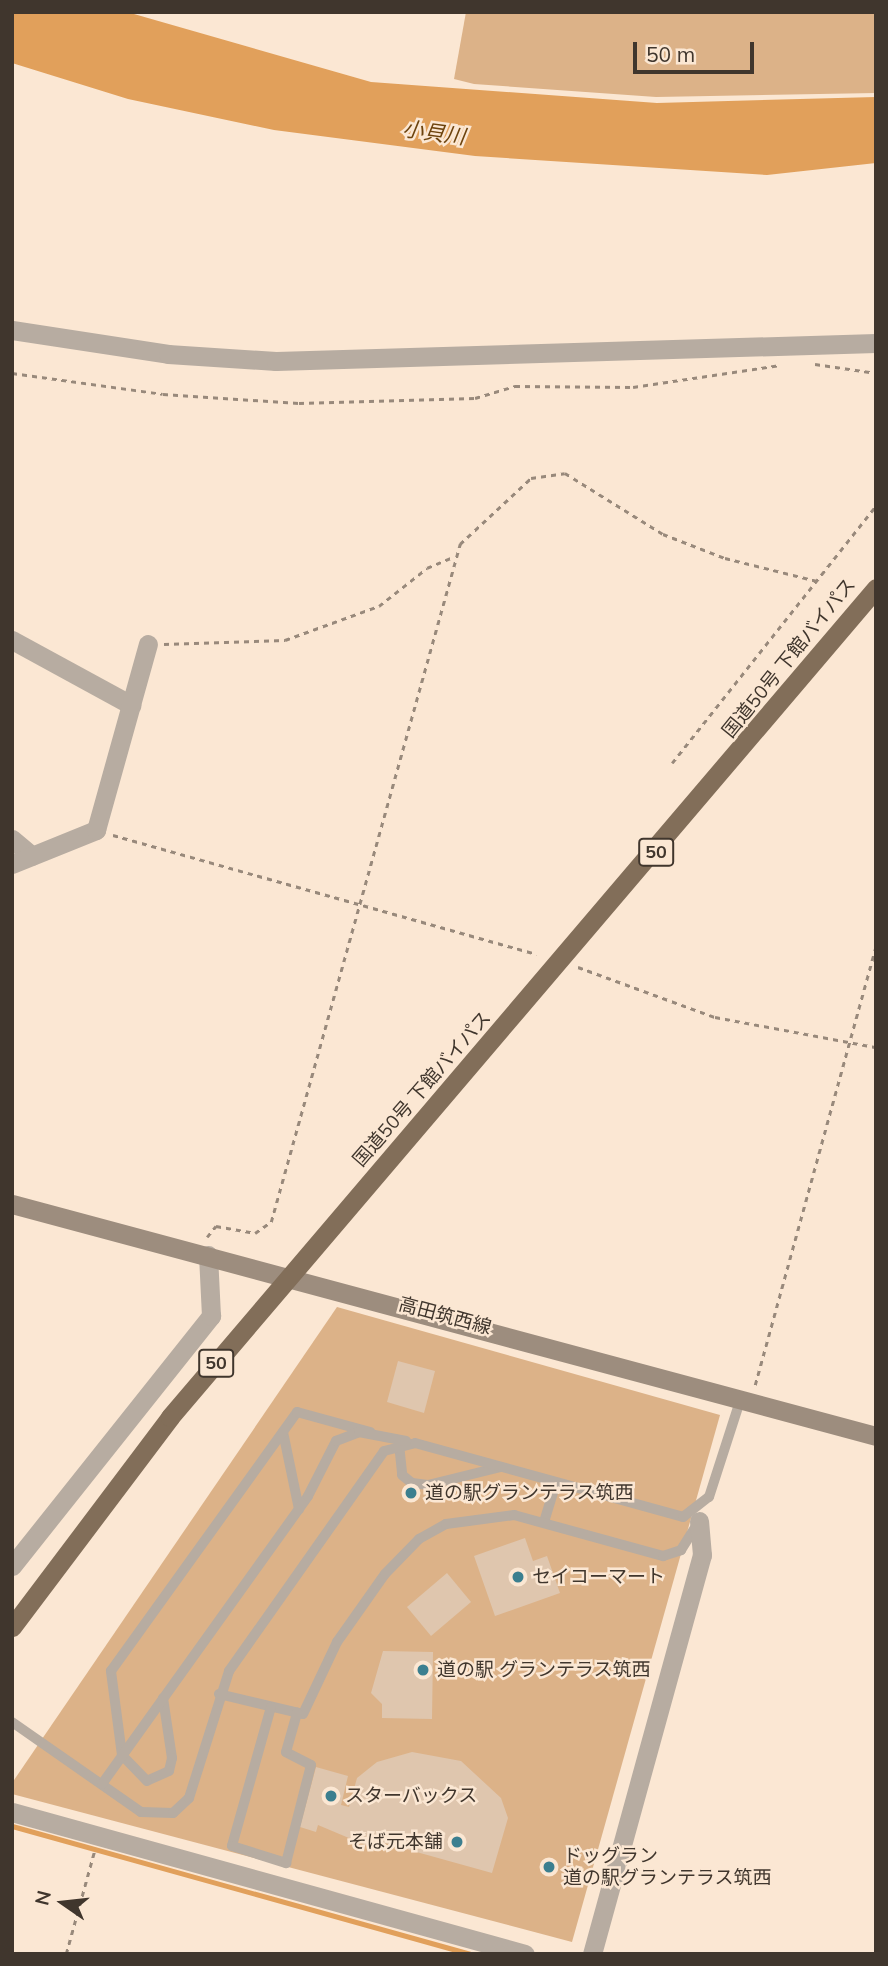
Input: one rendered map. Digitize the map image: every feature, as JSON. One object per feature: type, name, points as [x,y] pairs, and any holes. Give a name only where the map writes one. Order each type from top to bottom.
[{"type":"highway","name":"国道50号 下館バイパス","points":[[12,1628],[128,1470],[876,588]]},
{"type":"main road","name":"高田筑西線","points":[[12,1204],[746,1398],[876,1436]]},
{"type":"street","points":[[12,330],[118,348],[276,361],[876,343]]},
{"type":"street","points":[[12,640],[131,705]]},
{"type":"street","points":[[12,864],[96,830],[148,644]]},
{"type":"street","points":[[12,839],[32,856]]},
{"type":"street","points":[[12,1566],[211,1316],[205,1254]]},
{"type":"street","points":[[592,1954],[702,1555],[699,1521]]},
{"type":"street","points":[[12,1812],[525,1954]]},
{"type":"lane","points":[[271,1707],[232,1846],[286,1863],[311,1765],[286,1752],[297,1713],[312,1703],[348,1624],[419,1539],[484,1515],[544,1522],[663,1556],[681,1550],[699,1521],[746,1398]]},
{"type":"lane","points":[[163,1698],[169,1771],[147,1781],[122,1755],[111,1671],[296,1412],[682,1517],[709,1497]]},
{"type":"lane","points":[[283,1432],[299,1509]]},
{"type":"lane","points":[[102,1784],[299,1509],[336,1441],[370,1432]]},
{"type":"lane","points":[[12,1722],[102,1784],[153,1815],[181,1810],[219,1693],[377,1458],[398,1444],[415,1443]]},
{"type":"lane","points":[[398,1444],[402,1475],[412,1483],[428,1485],[501,1467]]},
{"type":"lane","points":[[544,1522],[556,1483]]},
{"type":"lane","points":[[219,1693],[297,1713]]},
{"type":"path","points":[[12,373],[163,394],[299,402],[475,398],[515,386],[633,387],[794,363]]},
{"type":"path","points":[[808,363],[876,373]]},
{"type":"path","points":[[148,644],[285,640],[379,606],[427,568],[453,557],[531,478],[552,471],[575,477],[672,538],[821,582]]},
{"type":"path","points":[[672,763],[821,582],[876,506]]},
{"type":"path","points":[[205,1254],[216,1226],[255,1233],[271,1222],[453,557]]},
{"type":"path","points":[[96,830],[537,954]]},
{"type":"path","points":[[746,1398],[876,946]]},
{"type":"path","points":[[578,967],[715,1017],[876,1047]]},
{"type":"path","points":[[66,1954],[94,1854]]},
{"type":"shaded area","points":[[466,12],[876,12],[876,93],[656,97],[474,84],[454,79]]},
{"type":"shaded area","points":[[337,1307],[720,1415],[572,1942],[12,1794],[12,1783]]},
{"type":"water","name":"小貝川","points":[[12,12],[127,12],[371,82],[657,103],[876,97],[876,163],[767,175],[475,156],[274,130],[128,99],[12,63]]},
{"type":"building","points":[[398,1361],[435,1371],[424,1413],[387,1402]]},
{"type":"building","name":"セイコーマート","points":[[525,1538],[533,1561],[547,1556],[560,1593],[495,1616],[474,1556]]},
{"type":"building","points":[[447,1573],[471,1602],[431,1636],[407,1607]]},
{"type":"building","points":[[383,1651],[433,1652],[432,1719],[382,1718],[382,1704],[371,1693]]},
{"type":"building","points":[[412,1752],[461,1761],[501,1798],[508,1818],[492,1873],[377,1841],[375,1849],[318,1825],[316,1832],[300,1827],[316,1767],[348,1776],[341,1805],[349,1807],[357,1778],[377,1762]]},
{"type":"waterway","points":[[12,1826],[469,1954]]},
{"type":"place","name":"道の駅グランテラス筑西","points":[[411,1493]]},
{"type":"place","name":"セイコーマート","points":[[518,1577]]},
{"type":"place","name":"道の駅 グランテラス筑西","points":[[423,1670]]},
{"type":"place","name":"スターバックス","points":[[331,1796]]},
{"type":"place","name":"そば元本舗","points":[[457,1842]]},
{"type":"place","name":"ドッグラン 道の駅グランテラス筑西","points":[[549,1867]]}]
